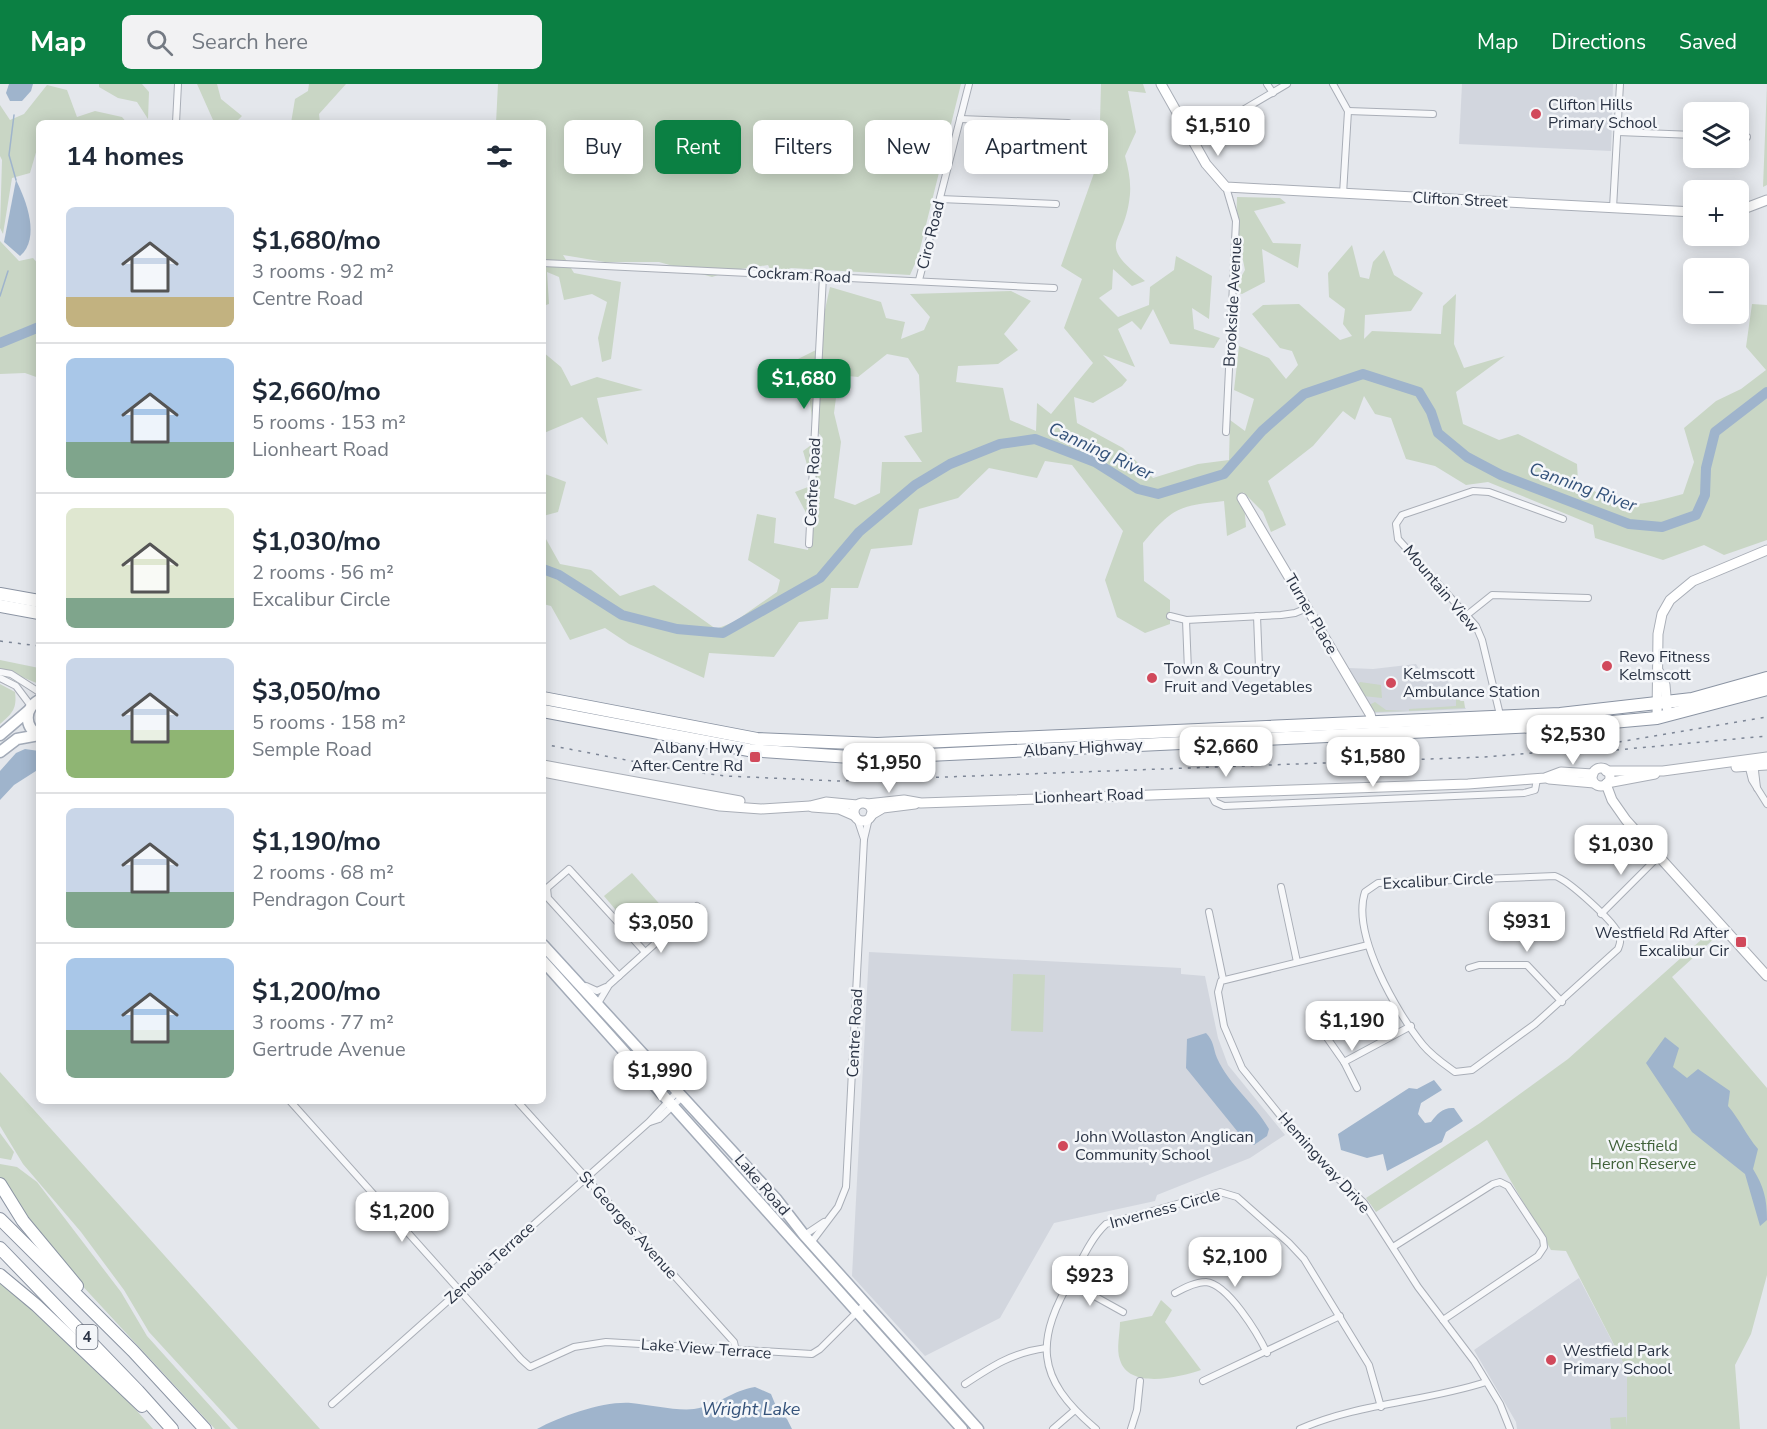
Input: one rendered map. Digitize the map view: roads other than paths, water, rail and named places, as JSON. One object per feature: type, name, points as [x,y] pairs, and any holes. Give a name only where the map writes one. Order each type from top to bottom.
[{"type":"highway","points":[[0,594],[36,600]]},
{"type":"highway","points":[[0,606],[36,613]]},
{"type":"highway","name":"Albany Highway","points":[[1662,710],[1767,678]]},
{"type":"highway","name":"Albany Highway","points":[[546,711],[591,714],[757,739],[864,744],[1162,730],[1374,727],[1501,722],[1662,710],[1767,689]]},
{"type":"highway","name":"Albany Highway","points":[[546,699],[591,714],[749,750],[865,758],[1163,745],[1374,727]]},
{"type":"highway","points":[[1162,730],[1163,745]]},
{"type":"highway","points":[[864,744],[865,758]]},
{"type":"highway","points":[[0,1184],[23,1221],[133,1351]]},
{"type":"highway","name":"4","points":[[0,1219],[133,1351],[205,1429]]},
{"type":"highway","name":"4","points":[[0,1248],[138,1391],[169,1429]]},
{"type":"highway","points":[[0,1275],[36,1305],[169,1429]]},
{"type":"main road","name":"Brookside Avenue","points":[[1161,84],[1192,140],[1214,175],[1226,188]]},
{"type":"main road","name":"Clifton Street","points":[[1226,188],[1683,211]]},
{"type":"main road","points":[[1749,207],[1767,200]]},
{"type":"main road","name":"Turner Place","points":[[1242,498],[1374,727]]},
{"type":"main road","points":[[1662,710],[1665,685],[1659,672],[1658,629],[1665,610],[1675,595],[1698,579],[1767,550]]},
{"type":"main road","points":[[0,735],[33,706]]},
{"type":"main road","points":[[33,706],[30,728],[36,733]]},
{"type":"main road","points":[[0,752],[17,739],[36,736]]},
{"type":"main road","points":[[1751,763],[1767,757]]},
{"type":"main road","points":[[1767,765],[1751,763],[1663,771],[1606,771],[1609,777],[1599,782],[1626,820],[1767,976]]},
{"type":"main road","name":"Lionheart Road","points":[[546,766],[730,800],[784,807]]},
{"type":"main road","name":"Lionheart Road","points":[[870,816],[883,808],[897,808],[921,803],[1541,778],[1599,782],[1644,778],[1663,771]]},
{"type":"main road","name":"Lionheart Road","points":[[546,773],[720,806],[810,806],[839,809],[856,817]]},
{"type":"main road","name":"Lionheart Road","points":[[810,806],[826,802],[862,804],[904,800],[921,803]]},
{"type":"main road","points":[[862,804],[871,807],[870,816],[861,821],[856,817],[854,809],[862,804]]},
{"type":"main road","name":"Lake Road","points":[[547,957],[597,1005],[676,1099]]},
{"type":"main road","name":"Lake Road","points":[[547,957],[804,1243],[866,1304],[978,1429]]},
{"type":"main road","name":"Lake Road","points":[[804,1243],[857,1312],[962,1429]]},
{"type":"street","points":[[176,120],[178,84]]},
{"type":"street","name":"Ciro Road","points":[[919,280],[969,84]]},
{"type":"street","points":[[1267,84],[1272,93]]},
{"type":"street","points":[[1192,140],[1287,84]]},
{"type":"street","points":[[1333,84],[1348,111],[1343,194]]},
{"type":"street","points":[[1613,208],[1620,84]]},
{"type":"street","points":[[1348,111],[1433,114]]},
{"type":"street","points":[[960,119],[987,120]]},
{"type":"street","points":[[1618,132],[1683,135]]},
{"type":"street","name":"Brookside Avenue","points":[[1226,188],[1236,221],[1226,432]]},
{"type":"street","points":[[940,199],[1056,204]]},
{"type":"street","name":"Cockram Road","points":[[546,263],[1054,288]]},
{"type":"street","name":"Centre Road","points":[[809,544],[823,276]]},
{"type":"street","name":"Mountain View","points":[[1501,722],[1480,632],[1398,539],[1395,528],[1402,515],[1473,491],[1489,492],[1563,519]]},
{"type":"street","points":[[1467,615],[1492,595],[1588,598]]},
{"type":"street","points":[[1170,616],[1186,620],[1293,614],[1307,608]]},
{"type":"street","points":[[1257,616],[1259,668]]},
{"type":"street","points":[[1186,620],[1188,671]]},
{"type":"street","points":[[0,672],[11,674],[36,690]]},
{"type":"street","points":[[0,678],[16,686],[33,706]]},
{"type":"street","points":[[1751,763],[1757,788],[1767,804]]},
{"type":"street","points":[[1210,792],[1211,797],[1219,805],[1247,805],[1524,793],[1535,789],[1541,778]]},
{"type":"street","name":"Centre Road","points":[[804,1243],[838,1207],[846,1187],[864,839],[870,816]]},
{"type":"street","name":"Centre Road","points":[[856,817],[864,839]]},
{"type":"street","points":[[1601,914],[1659,856]]},
{"type":"street","points":[[619,976],[546,896],[547,888],[569,869],[645,952]]},
{"type":"street","name":"Excalibur Circle","points":[[1555,876],[1565,881],[1601,914],[1616,930],[1620,938],[1619,947],[1614,955],[1562,1002],[1476,1068],[1465,1073],[1455,1072],[1438,1060],[1422,1044],[1375,968],[1368,945],[1363,897],[1369,887],[1378,883],[1555,876]]},
{"type":"street","points":[[1281,887],[1297,962]]},
{"type":"street","points":[[547,957],[560,957],[591,990],[599,991],[609,985],[697,906]]},
{"type":"street","name":"Hemingway Drive","points":[[1209,912],[1222,980],[1218,992],[1224,1026],[1242,1068],[1308,1150],[1364,1203],[1486,1382],[1504,1413],[1510,1429]]},
{"type":"street","points":[[1222,980],[1368,945]]},
{"type":"street","points":[[1469,968],[1500,964],[1527,965],[1562,1002]]},
{"type":"street","points":[[597,1005],[609,985]]},
{"type":"street","points":[[1344,1062],[1411,1026]]},
{"type":"street","points":[[1323,1032],[1344,1062],[1357,1088]]},
{"type":"street","name":"Zenobia Terrace","points":[[332,1404],[676,1099]]},
{"type":"street","points":[[293,1104],[460,1290]]},
{"type":"street","name":"St Georges Avenue","points":[[520,1104],[734,1342],[736,1351]]},
{"type":"street","points":[[1393,1247],[1493,1184],[1500,1182],[1509,1186],[1543,1239],[1543,1250],[1539,1256],[1443,1320]]},
{"type":"street","name":"Inverness Circle","points":[[1096,1429],[1075,1410],[1054,1382],[1046,1348],[1049,1322],[1069,1282],[1095,1237],[1106,1224],[1215,1192],[1224,1192],[1237,1197],[1290,1243],[1304,1259],[1372,1371],[1381,1407]]},
{"type":"street","points":[[1069,1282],[1123,1312]]},
{"type":"street","points":[[1175,1293],[1200,1283],[1214,1285],[1250,1320],[1267,1353]]},
{"type":"street","name":"Lake View Terrace","points":[[460,1290],[521,1359],[530,1366],[574,1347],[606,1342],[812,1354],[866,1304]]},
{"type":"street","points":[[1203,1381],[1267,1353],[1340,1316]]},
{"type":"street","points":[[965,1384],[1004,1359],[1027,1350],[1046,1348]]},
{"type":"street","points":[[1131,1429],[1135,1419],[1140,1381]]},
{"type":"street","points":[[1300,1429],[1340,1414],[1433,1397],[1486,1382]]},
{"type":"street","points":[[1053,1429],[1075,1410]]},
{"type":"water","points":[[9,84],[33,84],[31,91],[22,101],[10,101],[6,93]]},
{"type":"water","points":[[16,180],[24,198],[31,229],[30,239],[20,256],[4,242]]},
{"type":"water","points":[[25,749],[36,751],[36,771],[14,785],[0,800],[0,771],[16,753]]},
{"type":"water","points":[[1206,1033],[1222,1068],[1269,1129],[1267,1136],[1254,1145],[1246,1142],[1186,1068],[1187,1039]]},
{"type":"water","points":[[1665,1037],[1679,1048],[1673,1067],[1687,1078],[1698,1069],[1730,1091],[1728,1106],[1758,1149],[1753,1169],[1762,1188],[1767,1213],[1767,1220],[1760,1226],[1745,1174],[1692,1132],[1646,1063]]},
{"type":"water","points":[[1434,1080],[1442,1090],[1421,1103],[1418,1114],[1425,1123],[1431,1122],[1443,1110],[1454,1108],[1463,1121],[1446,1132],[1442,1142],[1387,1171],[1383,1154],[1367,1158],[1341,1150],[1338,1134],[1409,1088],[1417,1089]]},
{"type":"water","name":"Wright Lake","points":[[755,1387],[771,1394],[778,1411],[787,1419],[792,1429],[537,1429],[558,1419],[608,1404],[631,1403],[672,1409],[694,1409]]},
{"type":"waterway","points":[[14,115],[9,155],[16,180]]},
{"type":"waterway","points":[[0,296],[8,271]]},
{"type":"waterway","name":"Canning River","points":[[0,343],[36,328]]},
{"type":"waterway","name":"Canning River","points":[[546,570],[559,575],[622,615],[677,629],[723,633],[820,578],[859,532],[915,485],[950,464],[1000,444],[1035,439],[1095,462],[1138,489],[1158,494],[1224,474],[1262,431],[1304,394],[1363,374],[1419,392],[1431,412],[1438,433],[1467,457],[1501,475],[1629,524],[1662,527],[1696,515],[1705,495],[1706,468],[1715,432],[1767,392]]},
{"type":"railway","points":[[0,641],[36,646]]},
{"type":"railway","points":[[546,745],[678,770],[726,776],[838,781],[1484,757],[1578,749],[1767,717]]},
{"type":"railway","points":[[1616,750],[1767,736]]},
{"type":"place","name":"Clifton Hills Primary School","points":[[1536,114]]},
{"type":"place","name":"Revo Fitness Kelmscott","points":[[1607,666]]},
{"type":"place","name":"Town & Country Fruit and Vegetables","points":[[1152,678]]},
{"type":"place","name":"Kelmscott Ambulance Station","points":[[1391,683]]},
{"type":"place","name":"Albany Hwy After Centre Rd","points":[[755,757]]},
{"type":"place","name":"Westfield Rd After Excalibur Cir","points":[[1741,942]]},
{"type":"place","name":"John Wollaston Anglican Community School","points":[[1063,1146]]},
{"type":"place","name":"Westfield Park Primary School","points":[[1551,1360]]},
{"type":"park label","name":"Westfield Heron Reserve","points":[[1643,1155]]}]
